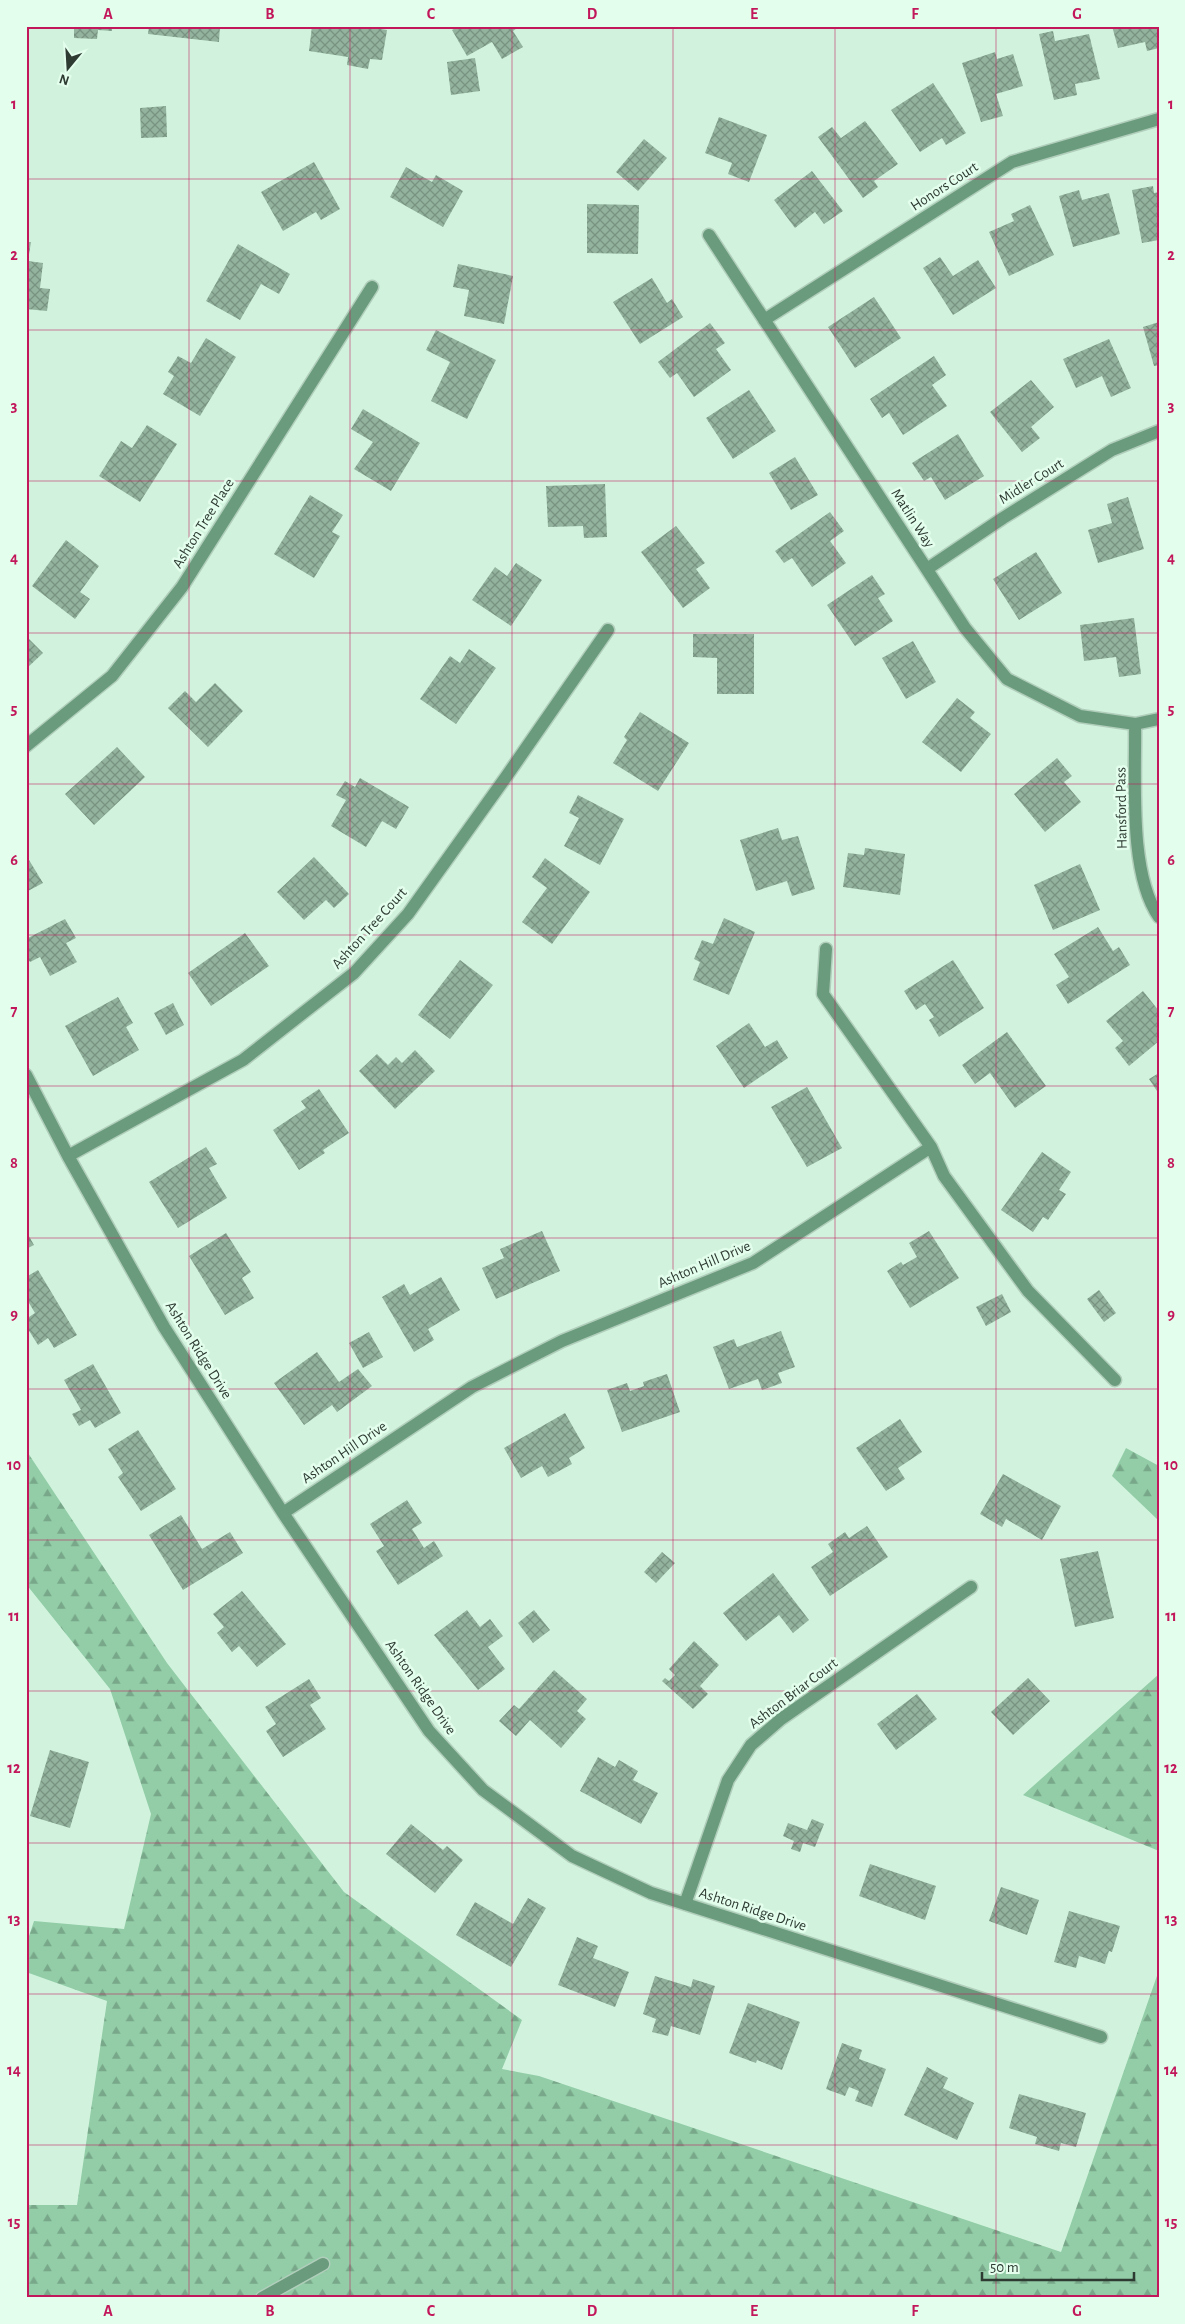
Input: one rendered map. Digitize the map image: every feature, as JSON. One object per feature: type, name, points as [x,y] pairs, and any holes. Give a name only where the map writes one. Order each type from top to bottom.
[{"type":"street","name":"Honors Court","points":[[764,320],[1012,162],[1159,120]]},
{"type":"street","name":"Matlin Way","points":[[709,235],[965,628],[1007,679],[1080,716],[1135,724],[1159,719]]},
{"type":"street","name":"Ashton Tree Place","points":[[26,746],[112,676],[182,587],[372,287]]},
{"type":"street","name":"Midler Court","points":[[926,569],[1112,450],[1159,431]]},
{"type":"street","name":"Ashton Tree Court","points":[[68,1156],[243,1060],[354,973],[408,914],[608,630]]},
{"type":"street","name":"Hansford Pass","points":[[1135,724],[1136,849],[1151,907],[1159,917]]},
{"type":"street","points":[[826,949],[823,994],[931,1147],[944,1176],[1028,1290],[1115,1380]]},
{"type":"street","name":"Ashton Ridge Drive","points":[[26,1075],[68,1156],[164,1327],[282,1513],[429,1732],[483,1790],[572,1856],[651,1893],[1101,2037]]},
{"type":"street","name":"Ashton Hill Drive","points":[[282,1513],[472,1387],[562,1340],[753,1264],[931,1147]]},
{"type":"street","name":"Ashton Briar Court","points":[[685,1904],[728,1780],[751,1745],[781,1719],[971,1587]]},
{"type":"street","points":[[262,2298],[323,2264]]},
{"type":"green space","points":[[1126,1448],[1159,1466],[1159,1521],[1112,1476]]},
{"type":"green space","points":[[26,1450],[167,1663],[344,1892],[522,2020],[502,2069],[539,2076],[1061,2252],[1159,1970],[1159,2298],[26,2298],[26,2205],[77,2205],[107,2001],[26,1972],[26,1945],[34,1921],[124,1929],[151,1814],[110,1689],[26,1584]]},
{"type":"green space","points":[[1159,1674],[1159,1851],[1023,1795]]},
{"type":"building","points":[[74,26],[112,26],[112,31],[98,30],[97,39],[74,38]]},
{"type":"building","points":[[149,26],[220,26],[219,42],[148,34]]},
{"type":"building","points":[[312,26],[363,26],[387,30],[382,60],[370,59],[368,69],[347,65],[348,57],[309,51]]},
{"type":"building","points":[[459,26],[520,26],[513,31],[523,47],[502,59],[492,42],[467,56],[452,30]]},
{"type":"building","points":[[1112,26],[1159,26],[1159,48],[1147,51],[1145,42],[1118,48]]},
{"type":"building","points":[[1053,31],[1055,41],[1089,34],[1100,79],[1075,84],[1077,95],[1054,100],[1039,34]]},
{"type":"building","points":[[995,52],[997,59],[1013,54],[1023,86],[996,94],[1003,116],[981,122],[962,63]]},
{"type":"building","points":[[475,58],[480,91],[451,95],[447,62]]},
{"type":"building","points":[[933,83],[966,133],[946,145],[942,138],[920,152],[891,110]]},
{"type":"building","points":[[166,106],[167,137],[141,138],[140,108]]},
{"type":"building","points":[[719,117],[767,135],[749,182],[728,174],[732,163],[705,153]]},
{"type":"building","points":[[865,121],[898,164],[874,181],[878,187],[863,198],[818,137],[832,127],[841,138]]},
{"type":"building","points":[[644,139],[667,158],[638,191],[616,172]]},
{"type":"building","points":[[314,162],[340,209],[321,220],[316,212],[283,231],[261,192]]},
{"type":"building","points":[[406,167],[432,182],[436,175],[463,191],[443,227],[390,197]]},
{"type":"building","points":[[812,171],[843,211],[824,224],[815,212],[795,228],[774,200]]},
{"type":"building","points":[[1153,186],[1154,193],[1159,192],[1159,240],[1142,243],[1132,190]]},
{"type":"building","points":[[1079,190],[1082,200],[1109,193],[1120,234],[1073,247],[1059,196]]},
{"type":"building","points":[[587,204],[639,205],[638,254],[587,253]]},
{"type":"building","points":[[1030,205],[1054,255],[1009,276],[989,232],[1014,221],[1011,214]]},
{"type":"building","points":[[26,242],[31,242],[28,261],[43,263],[40,288],[50,289],[47,311],[26,309]]},
{"type":"building","points":[[238,244],[290,274],[279,294],[261,284],[240,320],[206,301]]},
{"type":"building","points":[[940,257],[953,276],[978,260],[996,288],[953,315],[923,268]]},
{"type":"building","points":[[458,264],[513,276],[504,324],[464,316],[469,290],[453,287]]},
{"type":"building","points":[[652,278],[667,303],[672,299],[683,317],[640,344],[613,302]]},
{"type":"building","points":[[874,297],[901,338],[855,368],[828,327]]},
{"type":"building","points":[[1159,322],[1159,365],[1154,366],[1143,327]]},
{"type":"building","points":[[710,323],[725,343],[716,349],[731,370],[694,397],[677,373],[670,378],[658,362]]},
{"type":"building","points":[[436,330],[496,360],[467,419],[431,401],[450,362],[426,350]]},
{"type":"building","points":[[206,338],[236,357],[200,416],[163,394],[174,376],[168,372],[178,356],[191,363]]},
{"type":"building","points":[[1109,339],[1131,388],[1111,397],[1102,376],[1076,388],[1063,359]]},
{"type":"building","points":[[934,356],[946,375],[932,385],[947,406],[903,435],[889,413],[882,418],[870,399]]},
{"type":"building","points":[[1031,380],[1054,407],[1031,427],[1040,438],[1022,452],[990,412]]},
{"type":"building","points":[[749,390],[776,431],[733,459],[706,418]]},
{"type":"building","points":[[363,409],[420,443],[391,491],[354,469],[373,442],[351,429]]},
{"type":"building","points":[[147,425],[177,444],[140,502],[99,476],[121,441],[132,448]]},
{"type":"building","points":[[958,434],[984,476],[945,500],[931,477],[924,481],[912,463]]},
{"type":"building","points":[[795,457],[818,495],[791,510],[769,473]]},
{"type":"building","points":[[605,484],[607,537],[584,538],[583,526],[548,527],[546,486]]},
{"type":"building","points":[[310,495],[343,515],[332,532],[340,536],[314,578],[274,554]]},
{"type":"building","points":[[1128,497],[1144,549],[1098,563],[1088,530],[1112,523],[1107,504]]},
{"type":"building","points":[[830,512],[844,531],[830,541],[846,563],[812,587],[792,558],[784,563],[775,551]]},
{"type":"building","points":[[676,526],[705,563],[696,569],[710,588],[683,608],[641,552]]},
{"type":"building","points":[[66,540],[99,566],[80,592],[90,599],[75,619],[32,586]]},
{"type":"building","points":[[1036,552],[1062,593],[1019,620],[993,579]]},
{"type":"building","points":[[516,563],[542,580],[511,626],[472,600],[495,567],[507,576]]},
{"type":"building","points":[[872,575],[885,594],[878,598],[893,621],[855,646],[827,605]]},
{"type":"building","points":[[1134,618],[1141,674],[1119,677],[1116,657],[1084,661],[1080,625]]},
{"type":"building","points":[[693,634],[754,634],[754,694],[717,694],[717,658],[693,657]]},
{"type":"building","points":[[26,636],[43,653],[26,669]]},
{"type":"building","points":[[913,641],[936,682],[906,699],[882,658]]},
{"type":"building","points":[[469,649],[496,668],[456,724],[420,699],[450,656],[460,663]]},
{"type":"building","points":[[215,683],[243,711],[208,747],[168,708],[185,691],[196,702]]},
{"type":"building","points":[[957,698],[975,712],[970,718],[991,734],[961,772],[922,742]]},
{"type":"building","points":[[640,712],[689,743],[658,791],[613,763],[627,740],[624,737]]},
{"type":"building","points":[[117,747],[145,777],[94,825],[65,794]]},
{"type":"building","points":[[1057,758],[1072,776],[1064,782],[1081,802],[1045,832],[1014,794]]},
{"type":"building","points":[[360,778],[409,807],[396,829],[382,821],[366,847],[331,826],[346,800],[336,795],[345,781],[355,787]]},
{"type":"building","points":[[578,795],[624,819],[600,865],[564,846],[579,818],[569,813]]},
{"type":"building","points":[[778,828],[782,840],[798,836],[815,889],[792,896],[787,881],[756,891],[740,840]]},
{"type":"building","points":[[865,848],[905,854],[900,895],[843,887],[848,853],[864,855]]},
{"type":"building","points":[[26,855],[43,883],[26,892]]},
{"type":"building","points":[[314,857],[349,894],[334,908],[326,900],[304,920],[277,892]]},
{"type":"building","points":[[545,858],[590,892],[552,944],[522,922],[547,888],[532,877]]},
{"type":"building","points":[[1080,864],[1100,910],[1053,930],[1034,885]]},
{"type":"building","points":[[724,918],[755,932],[729,995],[693,980],[700,962],[694,959],[702,940],[713,944]]},
{"type":"building","points":[[65,919],[76,938],[66,943],[77,962],[50,976],[40,957],[30,962],[26,956],[26,939]]},
{"type":"building","points":[[1098,927],[1113,951],[1119,947],[1130,965],[1068,1004],[1056,985],[1069,977],[1054,954]]},
{"type":"building","points":[[245,933],[269,966],[211,1006],[188,973]]},
{"type":"building","points":[[460,960],[493,985],[450,1039],[418,1015]]},
{"type":"building","points":[[953,960],[984,1008],[939,1037],[929,1020],[934,1017],[925,1004],[916,1010],[904,991]]},
{"type":"building","points":[[1143,991],[1159,1011],[1159,1041],[1129,1066],[1115,1048],[1123,1041],[1106,1021]]},
{"type":"building","points":[[118,997],[133,1023],[126,1027],[139,1050],[93,1076],[65,1026]]},
{"type":"building","points":[[173,1003],[184,1025],[166,1035],[154,1013]]},
{"type":"building","points":[[749,1023],[765,1047],[777,1040],[788,1058],[744,1088],[716,1046]]},
{"type":"building","points":[[1007,1032],[1046,1086],[1015,1108],[990,1073],[975,1084],[962,1065]]},
{"type":"building","points":[[415,1050],[435,1071],[395,1109],[359,1071],[377,1054],[388,1065],[396,1057],[402,1063]]},
{"type":"building","points":[[1159,1073],[1159,1094],[1149,1079]]},
{"type":"building","points":[[807,1087],[842,1148],[807,1167],[771,1107]]},
{"type":"building","points":[[319,1089],[349,1133],[323,1150],[325,1153],[299,1170],[273,1130],[306,1108],[301,1101]]},
{"type":"building","points":[[206,1147],[217,1164],[209,1168],[227,1198],[178,1228],[149,1182]]},
{"type":"building","points":[[1042,1152],[1071,1172],[1059,1190],[1066,1194],[1048,1220],[1043,1217],[1033,1232],[1001,1210]]},
{"type":"building","points":[[26,1231],[34,1245],[26,1249]]},
{"type":"building","points":[[542,1231],[560,1271],[496,1299],[482,1268],[504,1258],[500,1249]]},
{"type":"building","points":[[929,1231],[959,1278],[910,1308],[887,1271],[901,1262],[903,1265],[917,1257],[909,1243]]},
{"type":"building","points":[[226,1233],[251,1272],[242,1278],[254,1298],[225,1315],[189,1256]]},
{"type":"building","points":[[38,1270],[77,1335],[54,1348],[48,1338],[38,1345],[26,1326],[26,1319],[35,1313],[26,1298],[26,1277]]},
{"type":"building","points":[[441,1277],[460,1310],[428,1329],[434,1340],[414,1352],[382,1297],[404,1284],[410,1295]]},
{"type":"building","points":[[1099,1290],[1116,1313],[1104,1322],[1087,1299]]},
{"type":"building","points":[[1002,1294],[1011,1312],[986,1326],[976,1307]]},
{"type":"building","points":[[781,1331],[795,1367],[778,1373],[782,1383],[762,1390],[758,1379],[729,1389],[713,1347],[734,1339],[737,1347]]},
{"type":"building","points":[[369,1332],[383,1357],[363,1368],[349,1343]]},
{"type":"building","points":[[317,1352],[339,1382],[358,1369],[372,1386],[337,1412],[332,1405],[304,1425],[274,1383]]},
{"type":"building","points":[[93,1364],[121,1413],[95,1428],[90,1420],[79,1426],[72,1414],[81,1410],[64,1380]]},
{"type":"building","points":[[667,1374],[680,1412],[622,1432],[607,1390],[627,1383],[630,1391],[644,1386],[643,1382]]},
{"type":"building","points":[[565,1413],[585,1448],[569,1458],[572,1464],[548,1477],[542,1466],[521,1478],[504,1448]]},
{"type":"building","points":[[900,1419],[922,1452],[898,1468],[905,1479],[886,1491],[856,1448]]},
{"type":"building","points":[[138,1430],[176,1489],[141,1511],[118,1477],[123,1473],[108,1449]]},
{"type":"building","points":[[1003,1474],[1061,1506],[1042,1540],[1006,1519],[1002,1527],[980,1514]]},
{"type":"building","points":[[407,1500],[422,1523],[412,1529],[424,1548],[434,1541],[443,1556],[398,1585],[376,1551],[384,1546],[370,1524]]},
{"type":"building","points":[[181,1515],[202,1549],[230,1532],[243,1553],[183,1590],[149,1535]]},
{"type":"building","points":[[867,1526],[888,1557],[830,1596],[811,1567],[833,1552],[828,1544],[845,1532],[849,1538]]},
{"type":"building","points":[[1098,1551],[1114,1618],[1075,1627],[1060,1559]]},
{"type":"building","points":[[662,1552],[675,1563],[656,1583],[644,1572]]},
{"type":"building","points":[[773,1573],[809,1620],[793,1633],[779,1615],[746,1641],[723,1613]]},
{"type":"building","points":[[242,1591],[286,1644],[257,1667],[239,1646],[232,1652],[217,1633],[224,1627],[213,1614]]},
{"type":"building","points":[[467,1610],[480,1627],[490,1619],[503,1636],[488,1647],[505,1669],[478,1690],[434,1635]]},
{"type":"building","points":[[534,1610],[550,1630],[533,1643],[518,1623]]},
{"type":"building","points":[[694,1641],[719,1665],[700,1686],[708,1694],[693,1709],[662,1681],[665,1678],[669,1681],[675,1675],[669,1669]]},
{"type":"building","points":[[554,1670],[587,1699],[577,1711],[586,1719],[561,1748],[530,1720],[516,1736],[499,1721],[514,1705],[519,1709]]},
{"type":"building","points":[[1028,1678],[1050,1701],[1013,1735],[991,1712]]},
{"type":"building","points":[[309,1679],[321,1698],[310,1705],[326,1729],[283,1757],[266,1731],[276,1724],[265,1707]]},
{"type":"building","points":[[917,1694],[937,1719],[896,1750],[877,1724]]},
{"type":"building","points":[[50,1750],[89,1762],[70,1828],[30,1816]]},
{"type":"building","points":[[598,1757],[615,1767],[619,1760],[638,1771],[633,1780],[658,1793],[641,1824],[580,1791]]},
{"type":"building","points":[[812,1819],[824,1824],[815,1847],[803,1843],[800,1852],[791,1849],[794,1841],[783,1836],[788,1823],[807,1830]]},
{"type":"building","points":[[411,1824],[443,1850],[447,1846],[463,1860],[435,1893],[386,1854]]},
{"type":"building","points":[[870,1864],[936,1886],[925,1920],[859,1896]]},
{"type":"building","points":[[1001,1887],[1039,1900],[1027,1935],[989,1921]]},
{"type":"building","points":[[528,1898],[546,1908],[511,1967],[456,1935],[475,1902],[513,1924]]},
{"type":"building","points":[[1069,1911],[1120,1926],[1112,1952],[1109,1951],[1105,1964],[1079,1956],[1076,1968],[1054,1962]]},
{"type":"building","points":[[577,1937],[598,1946],[593,1958],[629,1972],[615,2007],[558,1985]]},
{"type":"building","points":[[655,1976],[691,1987],[693,1979],[715,1986],[700,2035],[671,2026],[668,2036],[652,2032],[656,2019],[643,2014]]},
{"type":"building","points":[[748,2003],[800,2022],[782,2070],[757,2060],[756,2063],[729,2053]]},
{"type":"building","points":[[842,2043],[862,2050],[859,2059],[886,2069],[872,2107],[855,2101],[859,2091],[849,2087],[845,2096],[826,2089]]},
{"type":"building","points":[[927,2067],[948,2078],[943,2088],[974,2103],[957,2140],[904,2115]]},
{"type":"building","points":[[1019,2094],[1086,2113],[1076,2147],[1061,2143],[1059,2151],[1035,2144],[1037,2137],[1009,2128]]}]
